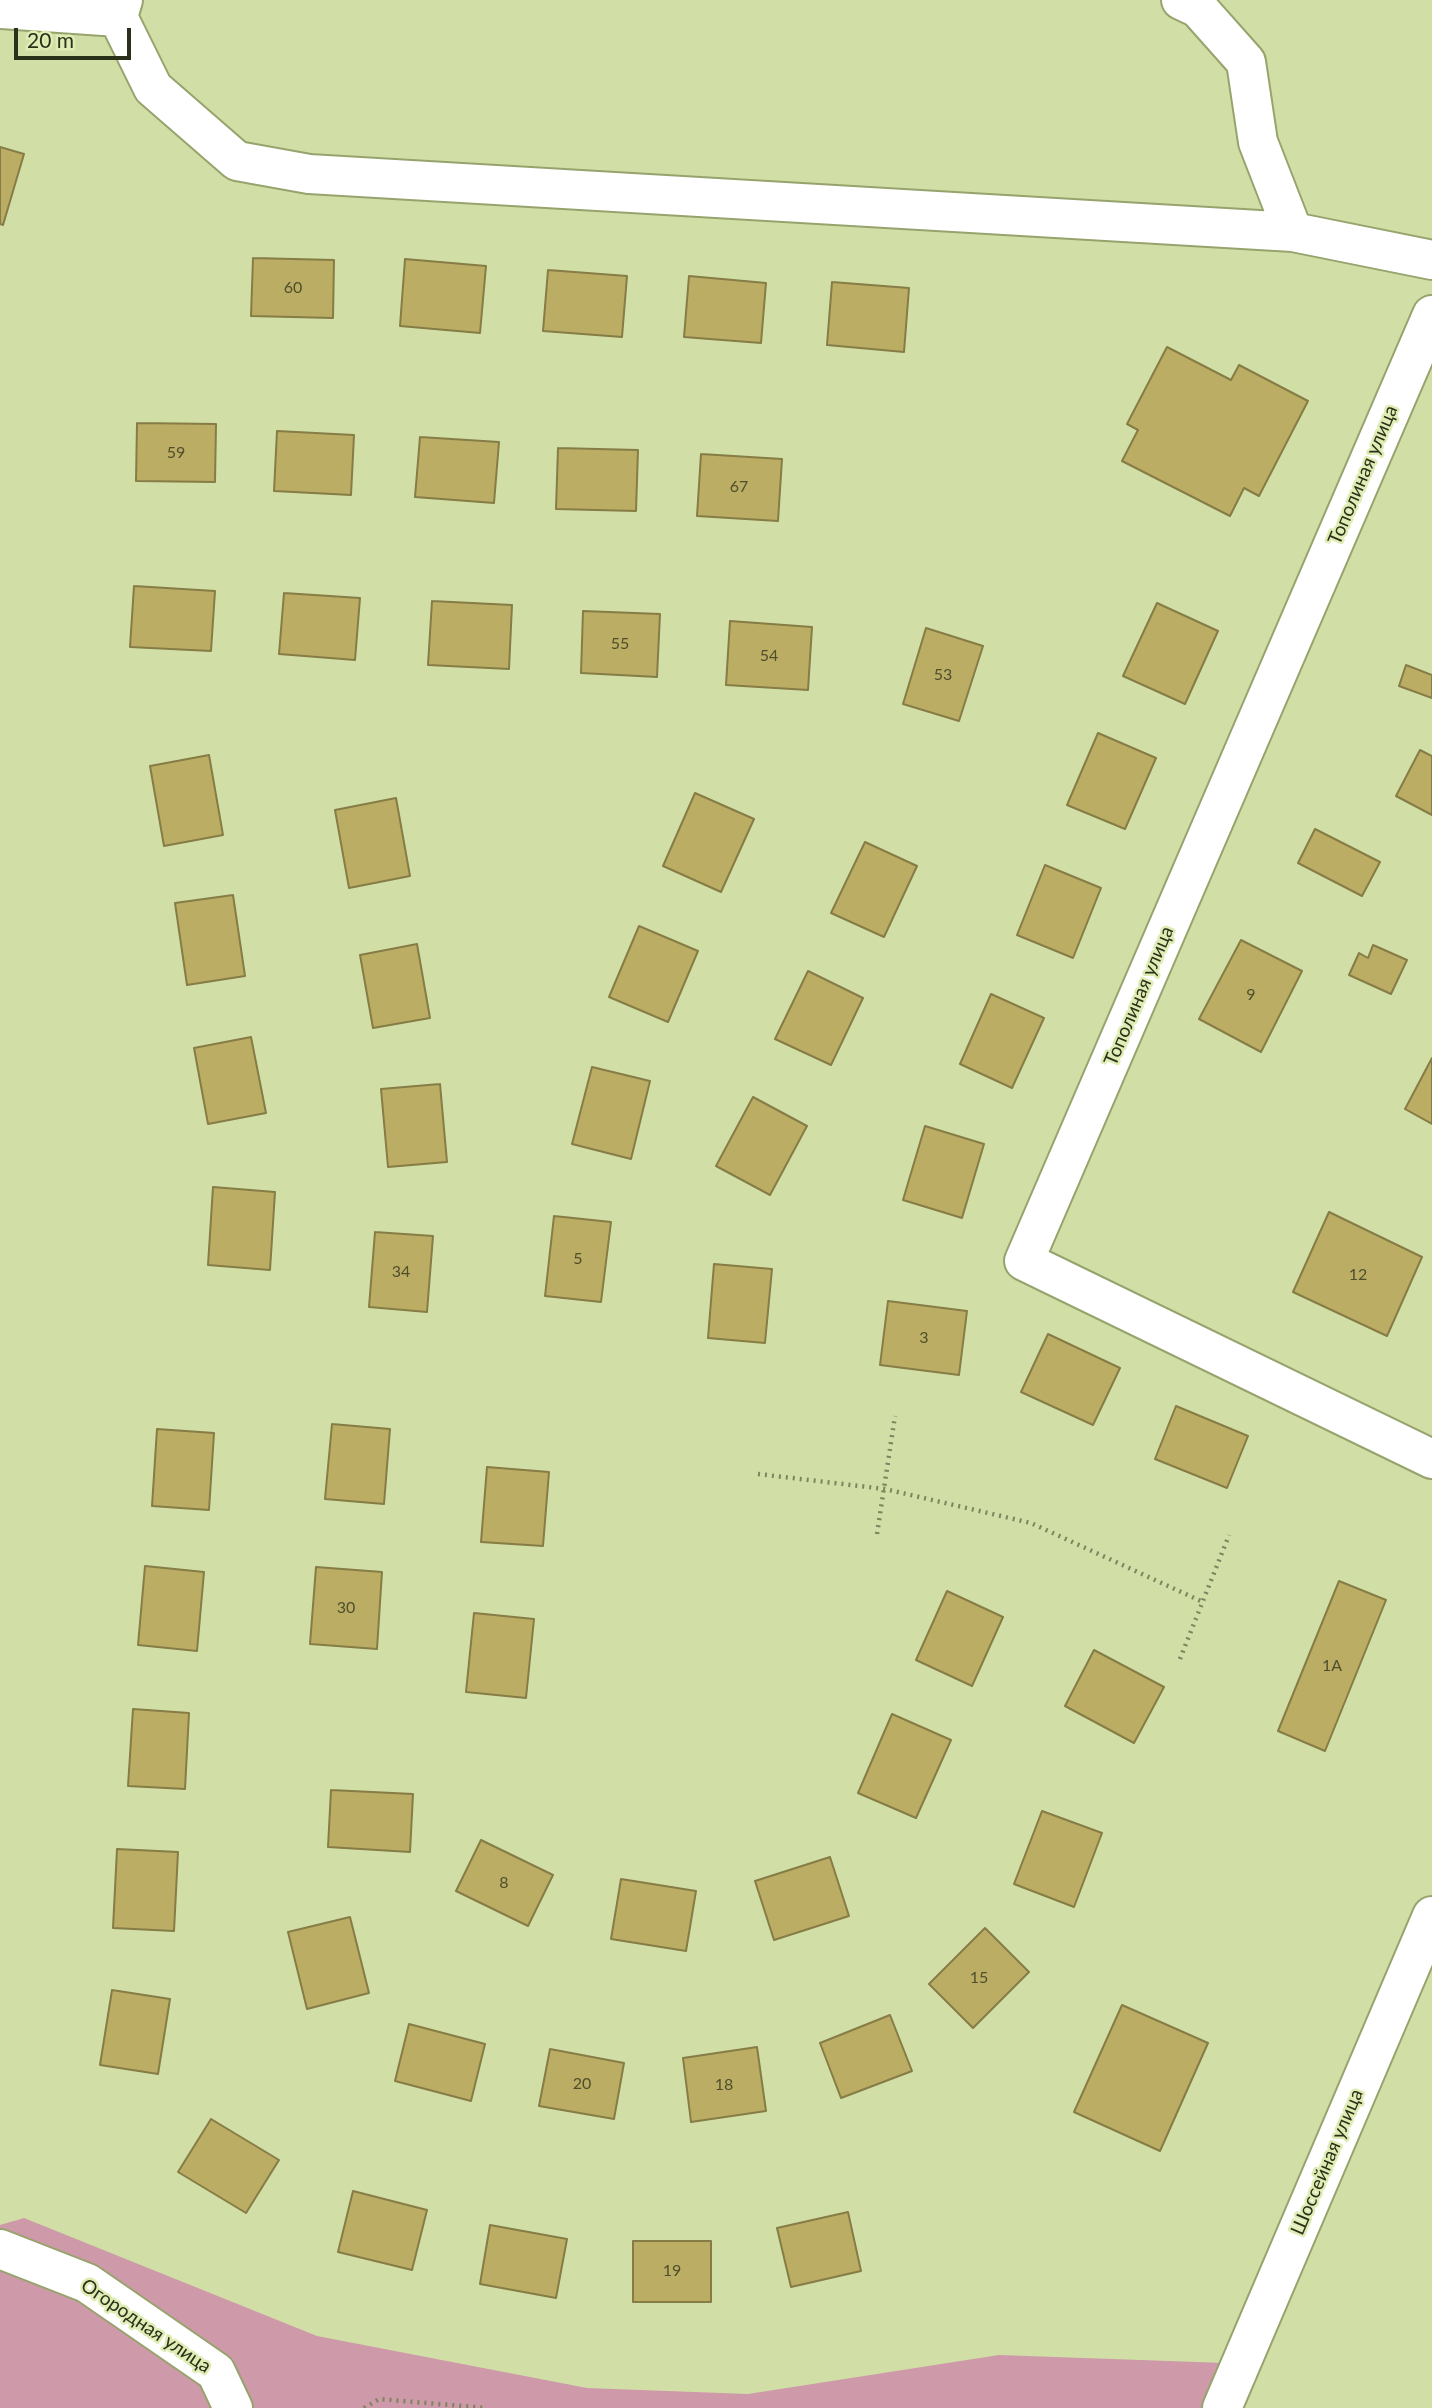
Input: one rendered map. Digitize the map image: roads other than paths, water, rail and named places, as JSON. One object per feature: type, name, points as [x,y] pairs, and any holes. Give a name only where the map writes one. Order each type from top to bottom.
[{"type":"street","points":[[1181,0],[1198,8],[1246,62],[1258,142],[1293,232]]},
{"type":"street","points":[[0,9],[120,8],[153,88],[237,161],[309,174],[1293,232],[1432,260]]},
{"type":"street","name":"Тополиная улица","points":[[1432,315],[1024,1261],[1432,1459]]},
{"type":"street","name":"Шоссейная улица","points":[[1222,2408],[1432,1916]]},
{"type":"street","name":"Огородная улица","points":[[0,2249],[87,2283],[216,2372],[233,2408]]}]
